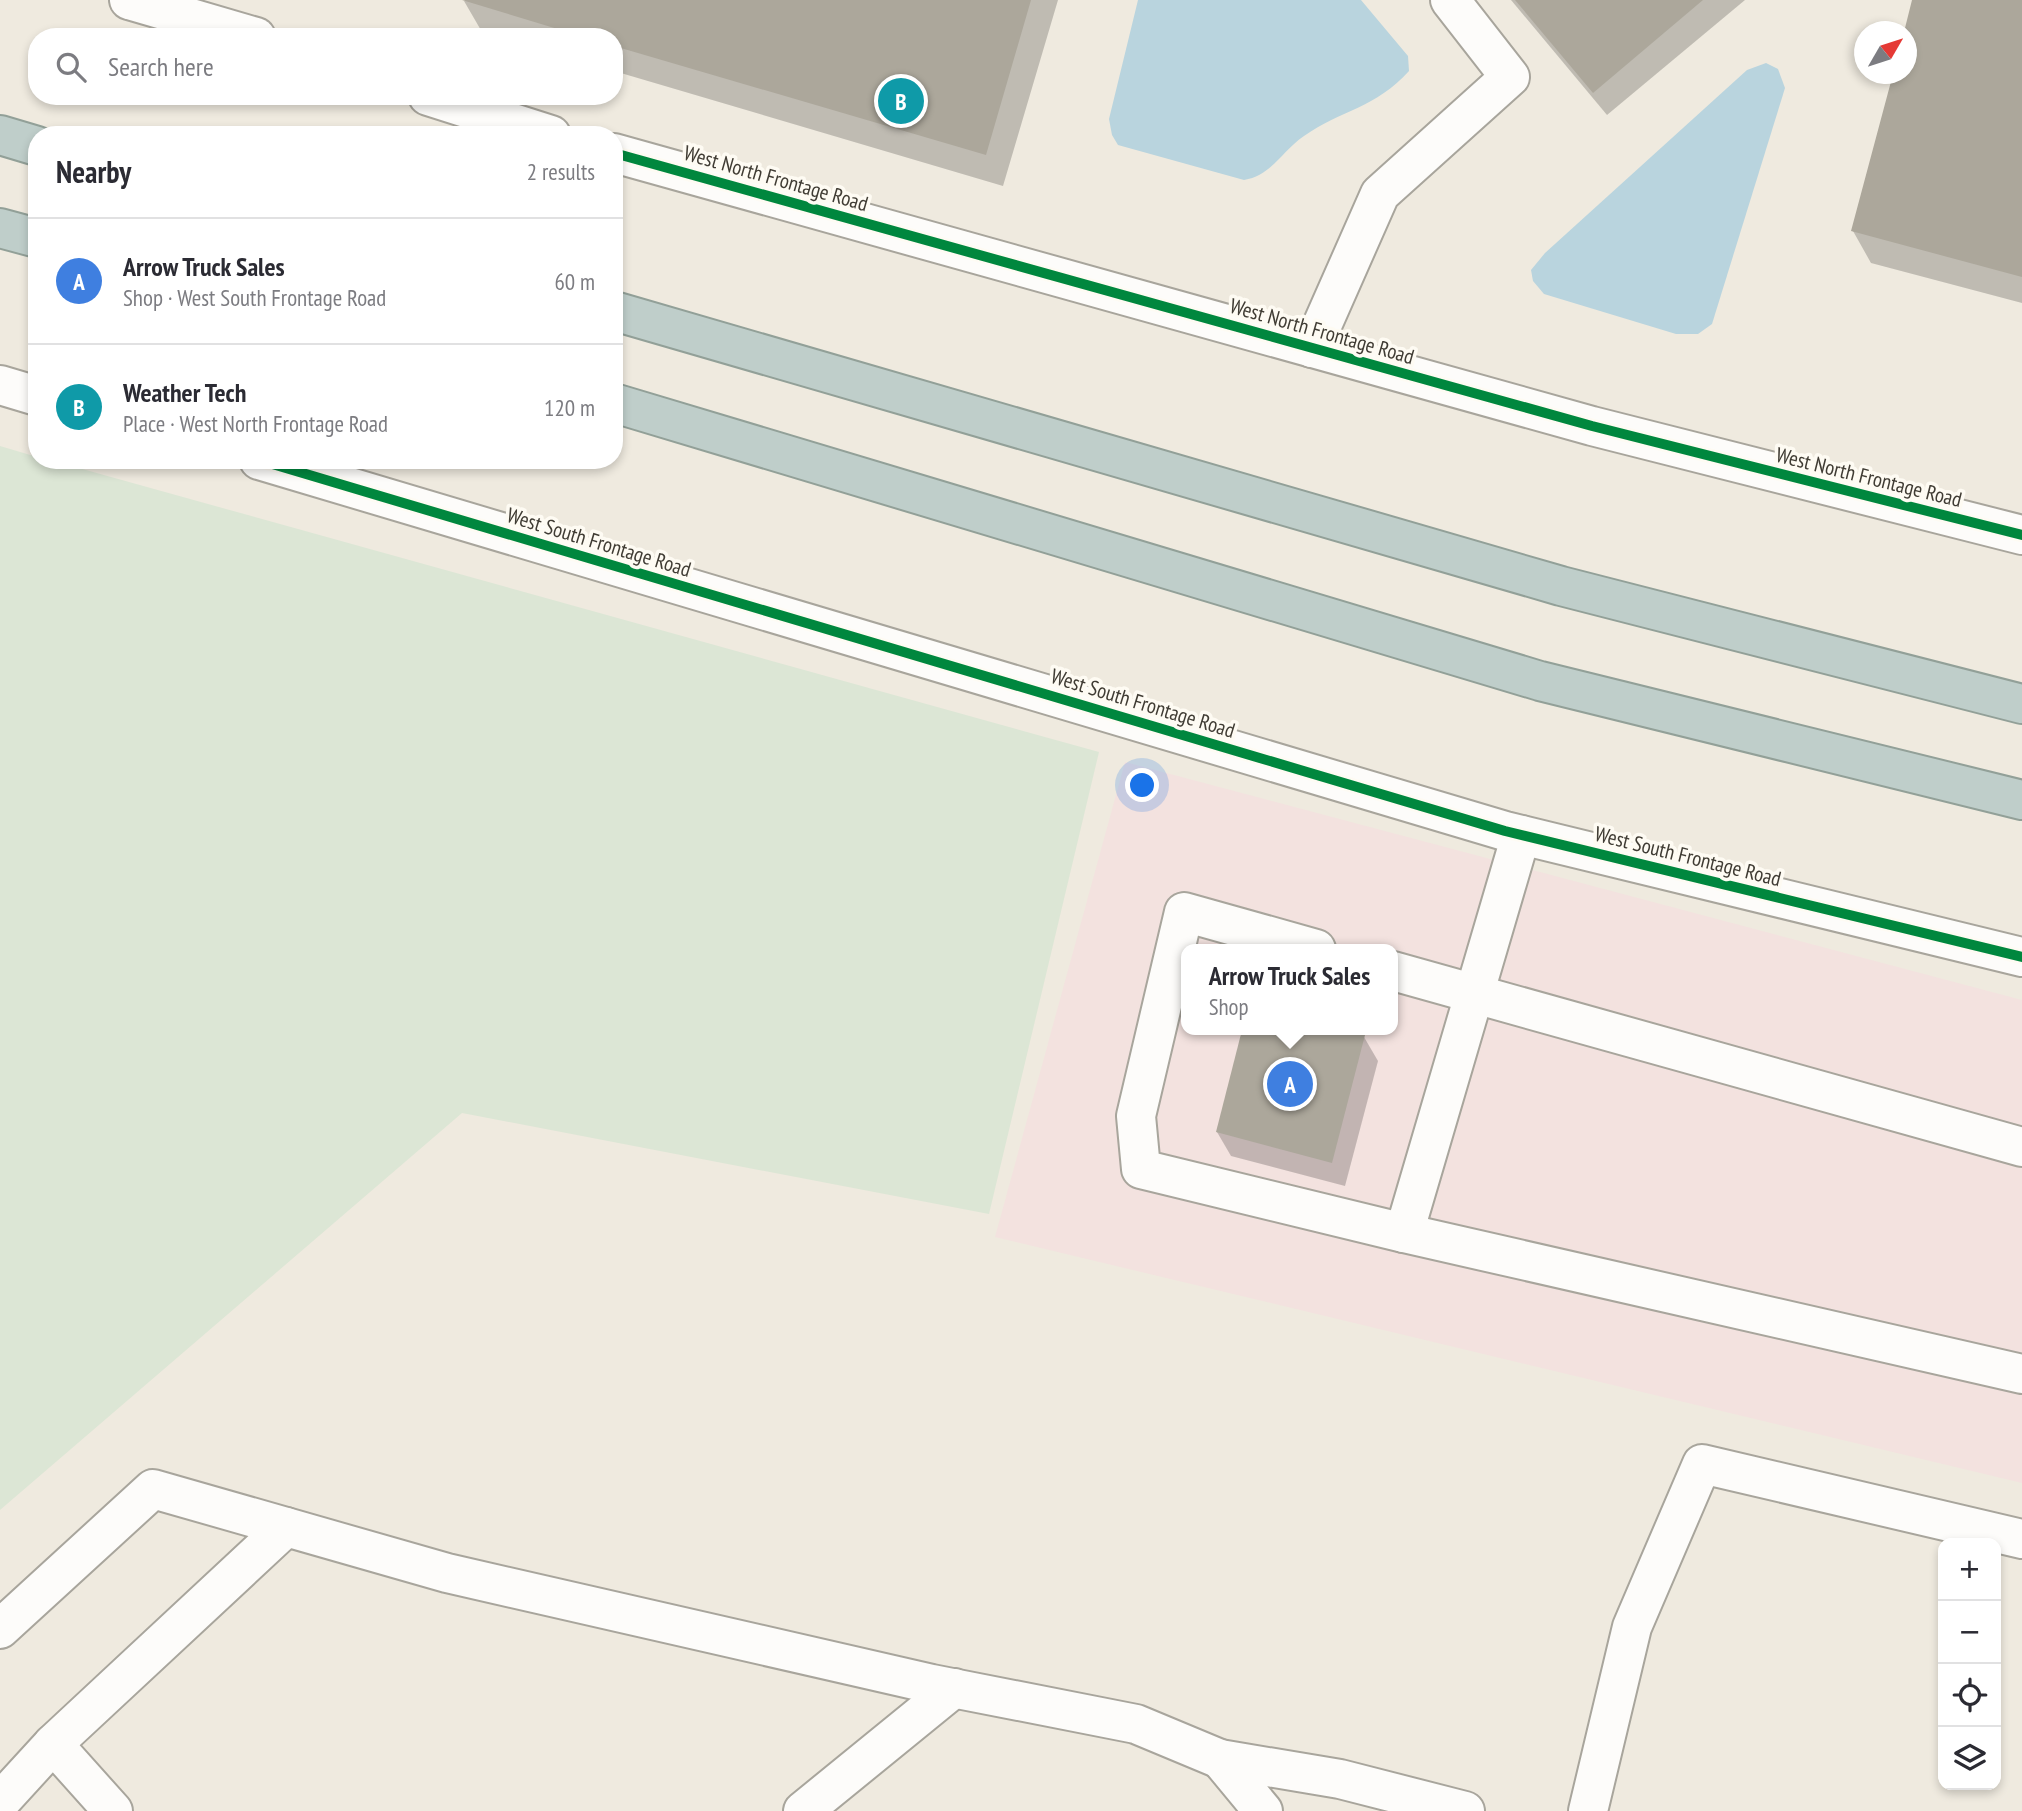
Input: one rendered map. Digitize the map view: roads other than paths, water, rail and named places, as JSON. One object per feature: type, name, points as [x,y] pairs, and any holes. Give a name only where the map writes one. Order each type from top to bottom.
[{"type":"highway","points":[[0,135],[28,143]]},
{"type":"highway","points":[[0,228],[28,236]]},
{"type":"highway","points":[[623,314],[1561,586],[2022,704]]},
{"type":"highway","points":[[623,406],[1539,681],[2022,800]]},
{"type":"street","points":[[129,0],[220,12],[243,28]]},
{"type":"street","points":[[1312,348],[1380,194],[1510,77],[1450,0]]},
{"type":"street","points":[[456,105],[523,126]]},
{"type":"street","name":"West North Frontage Road","points":[[623,156],[1592,426],[2022,536]]},
{"type":"street","points":[[0,385],[28,393]]},
{"type":"street","name":"West South Frontage Road","points":[[289,469],[1521,835],[2022,957]]},
{"type":"street","points":[[1404,1233],[1521,835]]},
{"type":"street","points":[[1298,944],[1184,912],[1136,1116],[1141,1169],[1404,1233],[2022,1374]]},
{"type":"street","points":[[1398,972],[2022,1147]]},
{"type":"street","points":[[1588,1811],[1632,1627],[1702,1464],[2022,1539]]},
{"type":"street","points":[[0,1629],[153,1489],[447,1573],[954,1688],[1136,1724],[1220,1759],[1340,1779],[1465,1811]]},
{"type":"street","points":[[0,1802],[54,1744],[286,1527]]},
{"type":"street","points":[[815,1808],[954,1688]]},
{"type":"street","points":[[54,1744],[113,1811]]},
{"type":"street","points":[[1220,1759],[1263,1811]]},
{"type":"water","points":[[1138,0],[1361,0],[1408,56],[1409,71],[1384,93],[1318,127],[1296,142],[1262,173],[1244,180],[1118,145],[1112,135],[1109,119]]},
{"type":"water","points":[[1766,63],[1778,69],[1785,88],[1712,324],[1698,334],[1676,334],[1544,294],[1533,281],[1531,270],[1545,253],[1747,70]]},
{"type":"place","name":"Weather Tech","points":[[901,101]]},
{"type":"place","name":"Arrow Truck Sales","points":[[1290,1084]]}]
